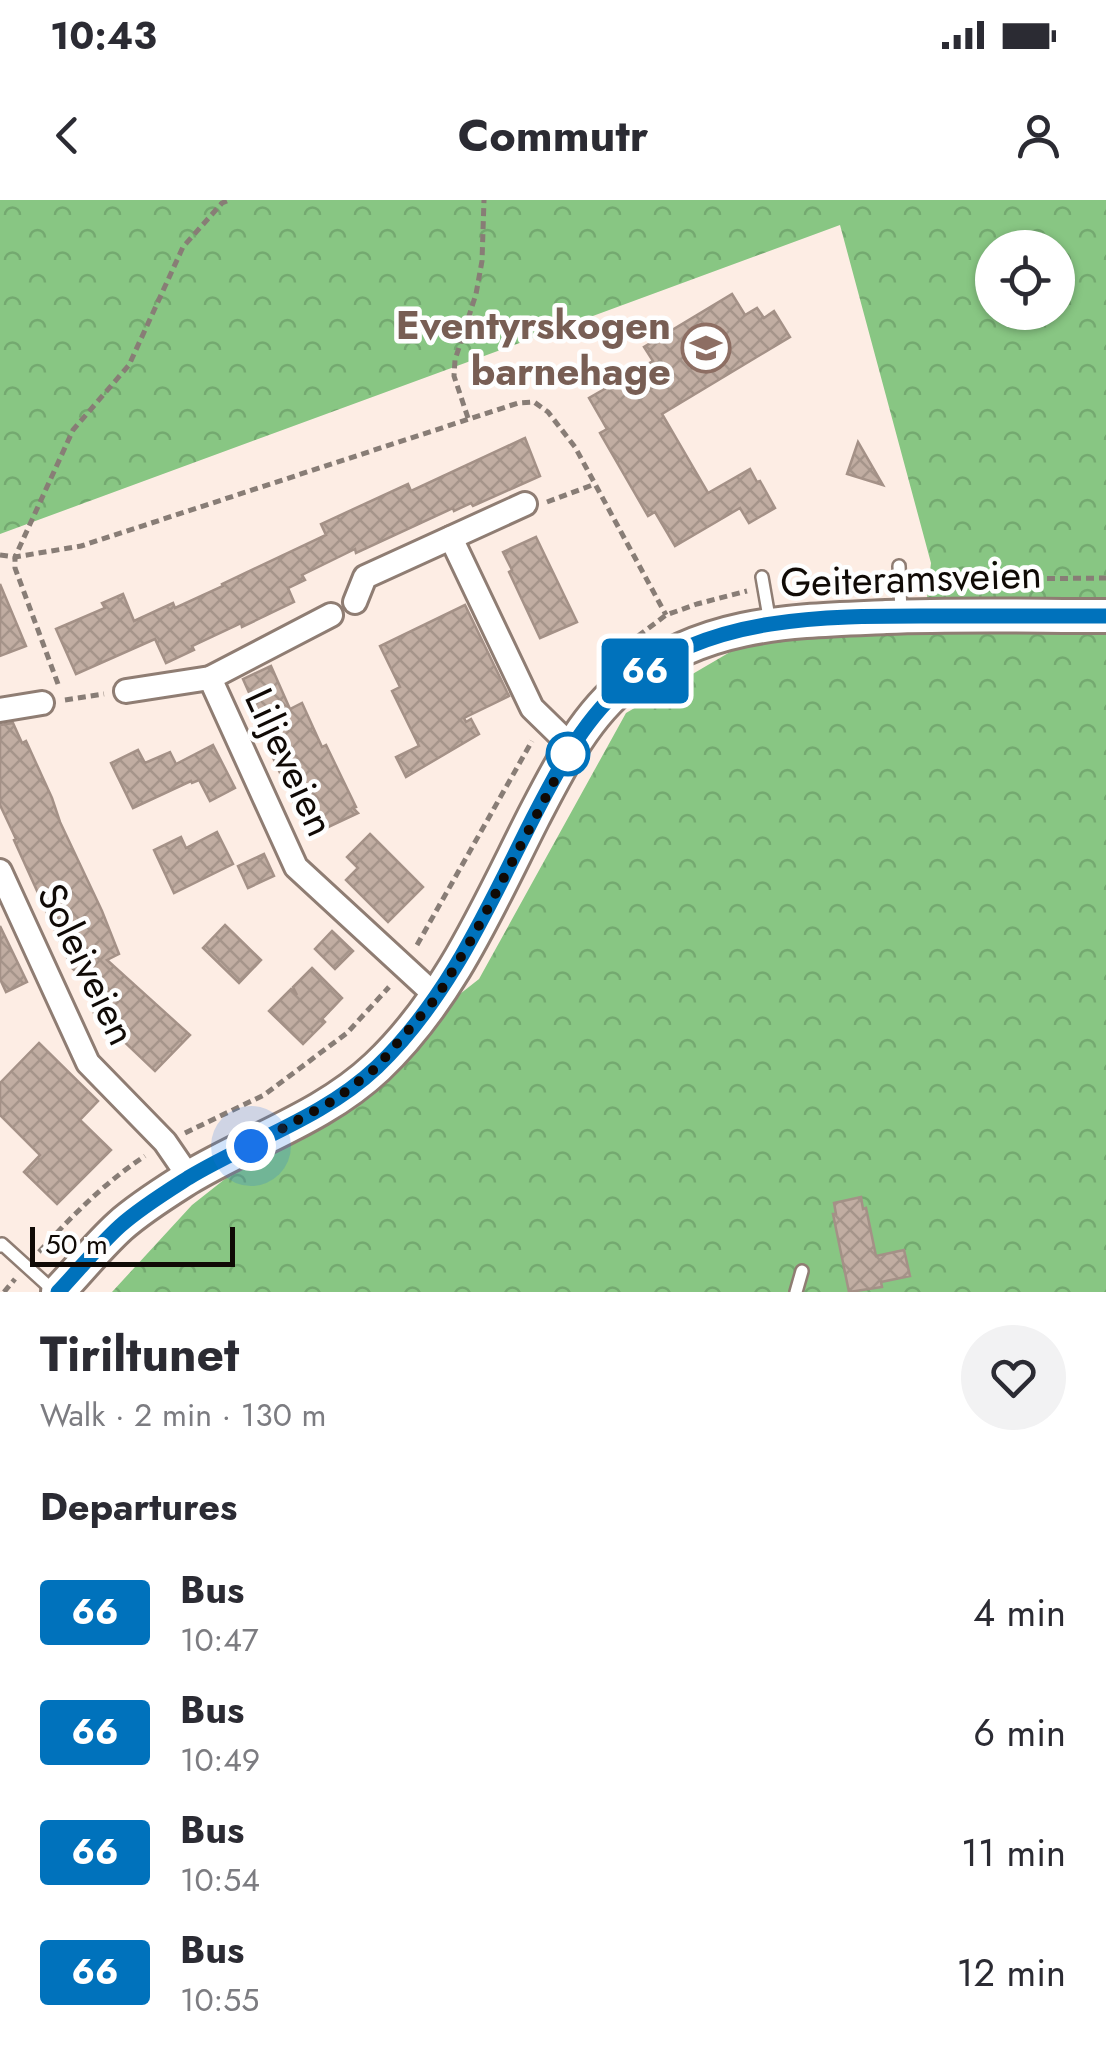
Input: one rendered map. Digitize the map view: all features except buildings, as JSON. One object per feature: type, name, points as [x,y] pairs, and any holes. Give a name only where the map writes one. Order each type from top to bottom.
[{"type":"street","points":[[354,602],[365,577],[525,504]]},
{"type":"street","points":[[451,538],[532,708],[572,747]]},
{"type":"street","name":"Liljeveien","points":[[126,691],[210,678],[331,614]]},
{"type":"street","name":"Geiteramsveien","points":[[56,1292],[122,1224],[189,1178],[336,1099],[376,1068],[437,997],[474,935],[572,747],[626,683],[676,651],[770,623],[901,616],[1106,616]]},
{"type":"street","name":"Liljeveien","points":[[210,678],[296,866],[437,997]]},
{"type":"street","points":[[0,710],[42,703]]},
{"type":"street","name":"Soleiveien","points":[[0,871],[88,1062],[165,1142],[189,1178]]},
{"type":"lane","points":[[899,566],[901,616]]},
{"type":"lane","points":[[762,576],[770,623]]},
{"type":"lane","points":[[0,1246],[56,1292]]},
{"type":"lane","points":[[796,1292],[802,1271]]},
{"type":"path","points":[[58,684],[15,568],[15,556],[74,430],[129,365],[183,247],[229,200]]},
{"type":"path","points":[[468,418],[454,376],[454,360],[476,294],[482,262],[484,200]]},
{"type":"path","points":[[0,556],[81,546],[518,402],[534,402],[548,412],[574,447],[666,616],[624,645]]},
{"type":"path","points":[[525,504],[546,499],[547,503],[595,484]]},
{"type":"path","points":[[42,703],[126,691]]},
{"type":"path","points":[[4,1292],[118,1173],[165,1142],[264,1096],[347,1033],[405,970],[544,720]]},
{"type":"green space","points":[[0,200],[1106,200],[1106,1292],[112,1292],[192,1205],[479,979],[626,713],[742,645],[924,625],[931,563],[840,225],[0,534]]},
{"type":"bus line","name":"66","points":[[58,1292],[122,1224],[189,1178],[336,1099],[376,1068],[437,997],[474,935],[572,747],[626,683],[676,651],[770,623],[914,616],[1106,616]]},
{"type":"place","name":"Eventyrskogen barnehage","points":[[706,348]]},
{"type":"route","points":[[251,1146],[336,1099],[376,1068],[437,997],[474,935],[572,747],[568,754]]}]
